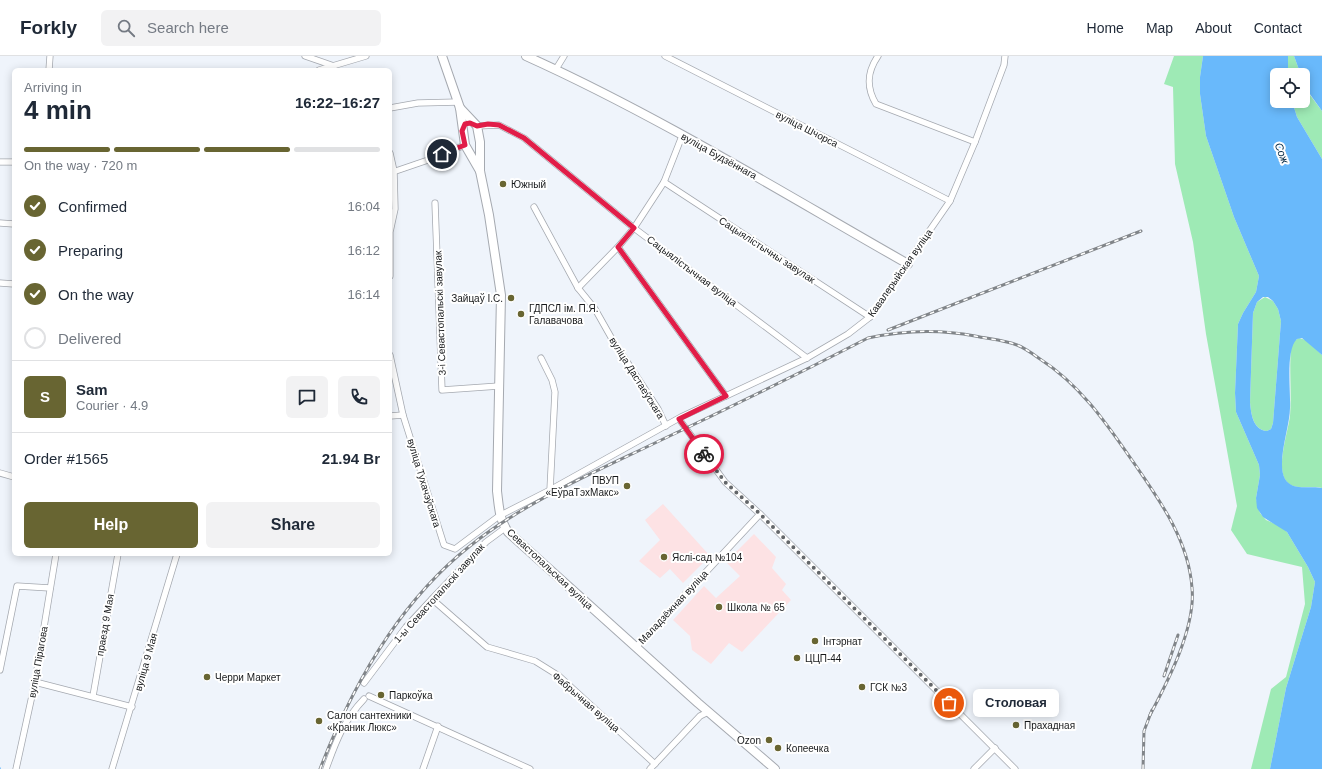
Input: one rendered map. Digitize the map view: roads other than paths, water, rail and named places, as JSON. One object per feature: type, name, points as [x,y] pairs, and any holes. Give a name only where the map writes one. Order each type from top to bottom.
[{"type":"street","points":[[49,68],[50,56]]},
{"type":"street","points":[[305,56],[334,66]]},
{"type":"street","points":[[326,68],[366,56]]},
{"type":"street","name":"Севастопальская вуліца","points":[[442,56],[459,105],[462,131],[466,147],[480,171]]},
{"type":"street","name":"вуліца Будзённага","points":[[526,56],[556,69],[682,136],[908,264]]},
{"type":"street","points":[[556,69],[564,56]]},
{"type":"street","name":"вуліца Шчорса","points":[[665,56],[950,201]]},
{"type":"street","points":[[878,56],[871,67],[868,78],[870,93],[876,104],[975,142]]},
{"type":"street","name":"Кавалерыйская вуліца","points":[[680,418],[807,358],[848,334],[870,317],[950,201],[975,142],[1004,65],[1005,56]]},
{"type":"street","points":[[392,108],[418,103],[459,105]]},
{"type":"street","name":"Севастопальская вуліца","points":[[459,105],[477,126],[480,142],[480,171],[494,242],[501,295],[497,492],[499,516],[505,528],[708,712],[775,769]]},
{"type":"street","points":[[462,131],[467,123],[477,126]]},
{"type":"street","name":"Сацыялістычная вуліца","points":[[477,126],[488,124],[499,125],[524,138],[634,228],[807,358]]},
{"type":"street","points":[[578,288],[618,247],[634,228],[664,182],[682,136]]},
{"type":"street","points":[[392,223],[395,209],[392,172],[466,147],[475,149],[480,142]]},
{"type":"street","points":[[0,162],[12,162]]},
{"type":"street","name":"Сацыялістычны завулак","points":[[664,182],[870,317]]},
{"type":"street","name":"3-і Севастопальскі завулак","points":[[435,203],[442,390],[499,386]]},
{"type":"street","name":"вуліца Дастаеўскага","points":[[534,207],[578,288],[595,310],[612,339],[658,409],[666,426]]},
{"type":"street","points":[[0,222],[12,224]]},
{"type":"street","points":[[618,247],[726,396]]},
{"type":"street","points":[[0,283],[12,284]]},
{"type":"street","points":[[541,358],[552,380],[555,392],[550,490]]},
{"type":"street","name":"вуліца Тухачэўскага","points":[[392,364],[403,415],[444,545],[455,549],[499,516]]},
{"type":"street","points":[[392,416],[403,415]]},
{"type":"street","points":[[499,516],[550,490],[680,418]]},
{"type":"street","name":"вуліца Дастаеўскага","points":[[680,418],[725,482],[760,514],[1015,769]]},
{"type":"street","points":[[0,473],[12,476]]},
{"type":"street","name":"Маладзёжная вуліца","points":[[636,647],[760,514]]},
{"type":"street","name":"1-ы Севастопальскі завулак","points":[[364,683],[406,627],[486,542],[505,528]]},
{"type":"street","name":"вуліца Пірагова","points":[[16,769],[35,682],[56,556]]},
{"type":"street","name":"праезд 9 Мая","points":[[93,696],[118,556]]},
{"type":"street","name":"вуліца 9 Мая","points":[[112,769],[176,556]]},
{"type":"street","points":[[0,670],[17,586],[50,588]]},
{"type":"street","name":"Фабрычная вуліца","points":[[432,599],[487,647],[535,661],[559,676],[656,764]]},
{"type":"street","points":[[35,682],[132,707]]},
{"type":"street","points":[[326,769],[336,741],[351,712],[367,698],[438,726],[530,769]]},
{"type":"street","points":[[650,769],[700,716],[708,712]]},
{"type":"street","points":[[423,769],[438,726]]},
{"type":"street","points":[[974,769],[995,748]]},
{"type":"water","name":"Сож","points":[[1203,56],[1288,56],[1288,68],[1270,68],[1270,108],[1294,108],[1297,117],[1322,159],[1322,355],[1302,338],[1297,339],[1293,344],[1289,372],[1289,416],[1282,463],[1285,479],[1288,483],[1297,487],[1322,488],[1322,769],[1270,769],[1286,688],[1311,607],[1315,582],[1308,567],[1287,532],[1263,517],[1257,508],[1256,498],[1260,475],[1259,465],[1236,412],[1235,393],[1238,324],[1256,292],[1259,276],[1234,217],[1206,136],[1200,94],[1200,77]],"holes":[[[1263,297],[1268,297],[1273,301],[1278,309],[1281,321],[1273,423],[1271,429],[1267,431],[1262,430],[1256,425],[1251,411],[1253,313],[1257,302]]]},
{"type":"water","points":[[1294,56],[1322,56],[1322,111],[1310,94],[1310,68],[1298,68]]},
{"type":"railway","points":[[888,330],[1141,231]]},
{"type":"railway","points":[[320,769],[347,707],[380,647],[400,619],[444,568],[491,530],[560,489],[710,417],[868,338],[895,333],[922,331],[948,332],[1007,342],[1020,346],[1029,351],[1055,370],[1069,381],[1093,408],[1126,451],[1164,508],[1180,539],[1186,555],[1190,571],[1192,603],[1190,620],[1179,653],[1165,686],[1150,715]]},
{"type":"railway","points":[[1164,676],[1178,635]]},
{"type":"railway","points":[[1143,769],[1144,731],[1152,710]]},
{"type":"place","name":"Южный","points":[[503,184]]},
{"type":"place","name":"Зайцаў І.С.","points":[[511,298]]},
{"type":"place","name":"ГДПСЛ ім. П.Я. Галавачова","points":[[521,314]]},
{"type":"place","name":"ПВУП «ЕўраТэхМакс»","points":[[627,486]]},
{"type":"place","name":"Яслі-сад №104","points":[[664,557]]},
{"type":"place","name":"Школа № 65","points":[[719,607]]},
{"type":"place","name":"Інтэрнат","points":[[815,641]]},
{"type":"place","name":"ЦЦП-44","points":[[797,658]]},
{"type":"place","name":"Черри Маркет","points":[[207,677]]},
{"type":"place","name":"ГСК №3","points":[[862,687]]},
{"type":"place","name":"Паркоўка","points":[[381,695]]},
{"type":"place","name":"Столовая","points":[[949,703]]},
{"type":"place","name":"Салон сантехники «Краник Люкс»","points":[[319,721]]},
{"type":"place","name":"Прахадная","points":[[1016,725]]},
{"type":"place","name":"Ozon","points":[[769,740]]},
{"type":"place","name":"Копеечка","points":[[778,748]]}]
